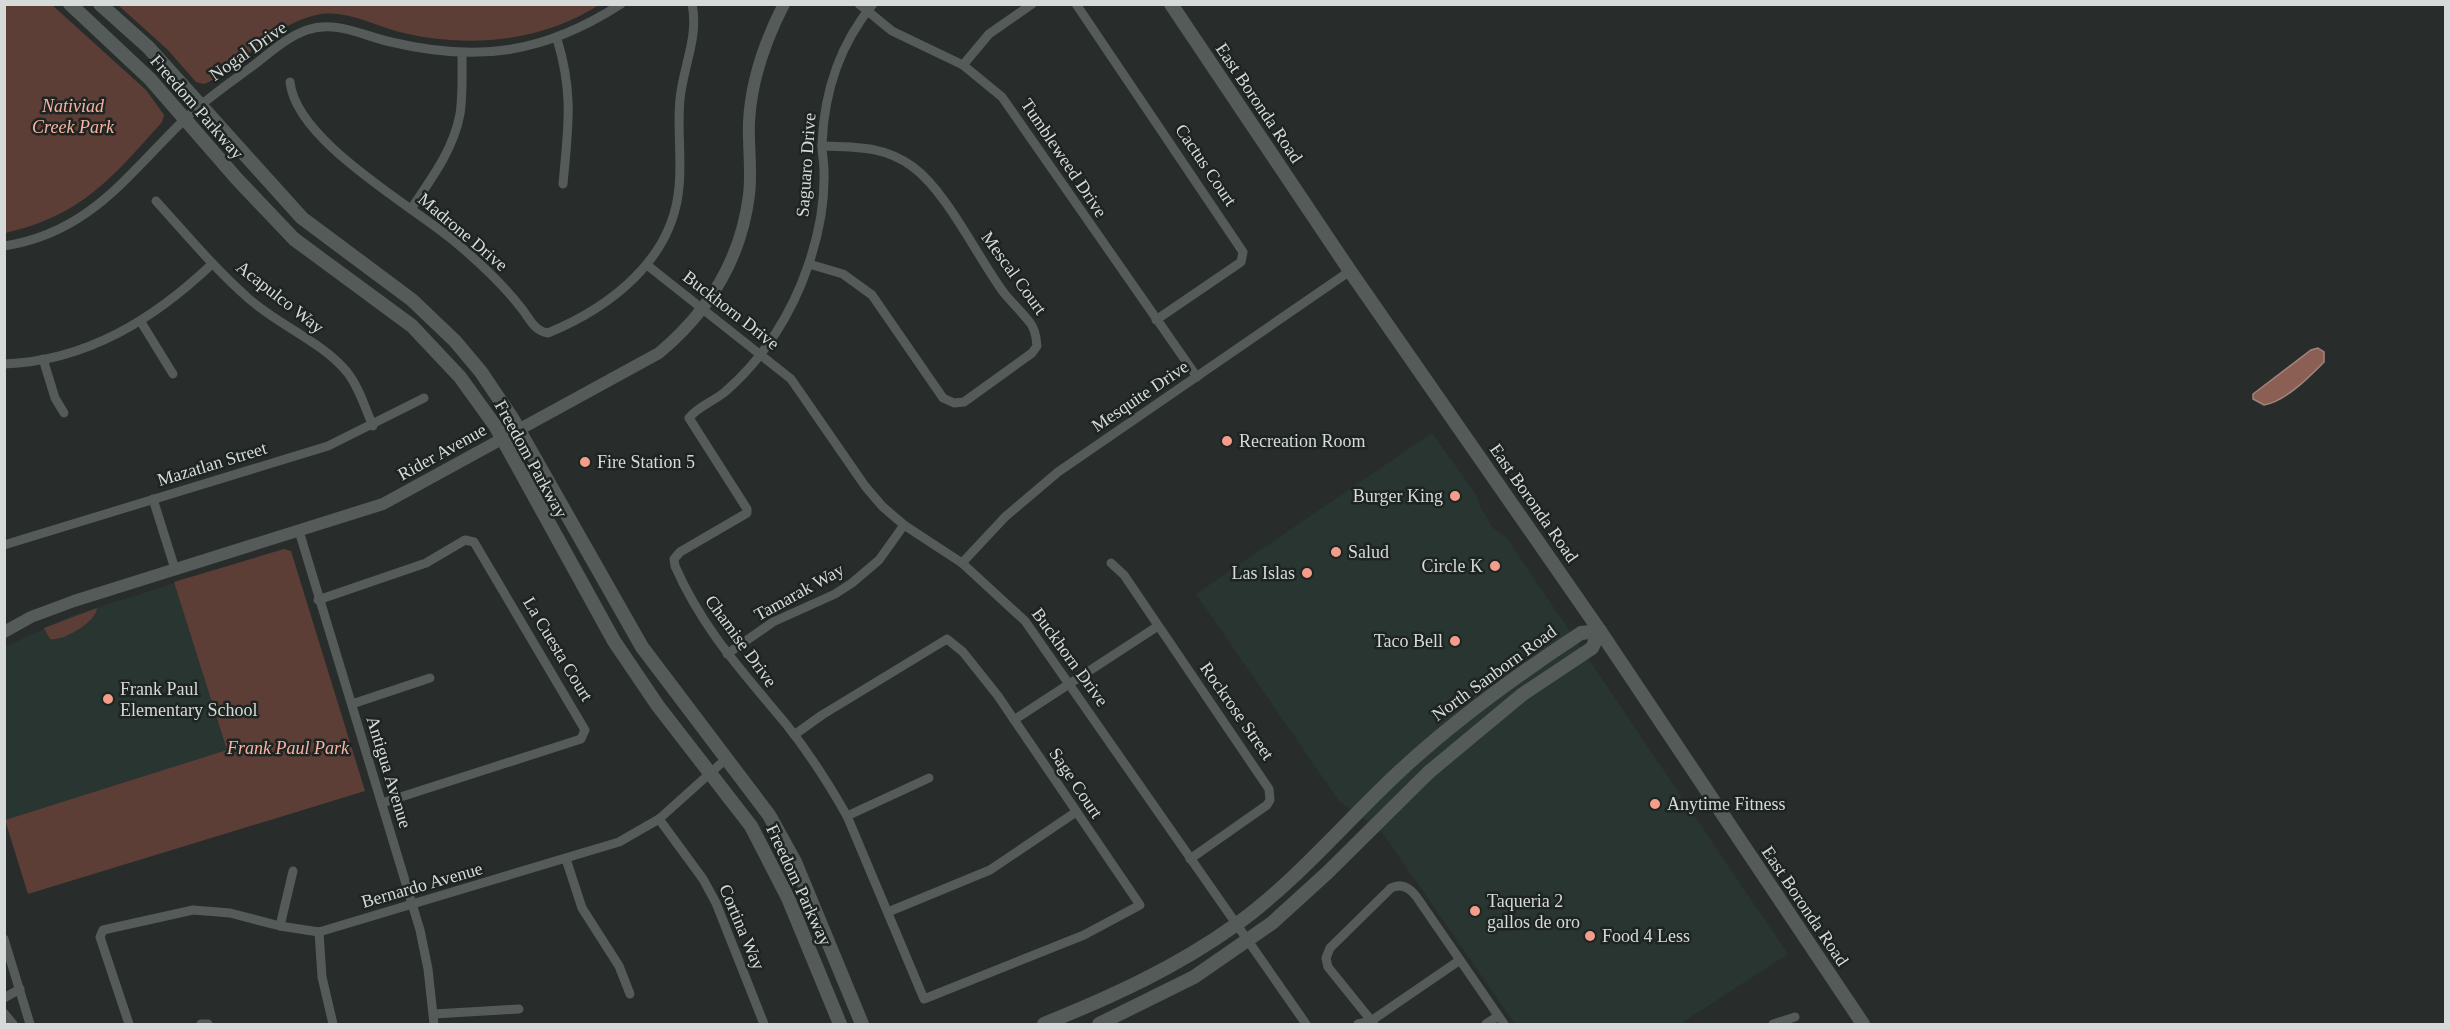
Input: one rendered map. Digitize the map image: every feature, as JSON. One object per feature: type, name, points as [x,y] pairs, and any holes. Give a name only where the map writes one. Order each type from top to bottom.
[{"type":"main road","name":"Freedom Parkway","points":[[70,4],[144,72],[251,195],[294,239],[318,259],[384,304],[418,333],[460,377],[502,440],[614,641],[658,706],[746,817],[771,860],[840,1024]]},
{"type":"main road","name":"Freedom Parkway","points":[[100,4],[148,47],[302,218],[338,248],[405,294],[436,321],[481,372],[519,431],[624,620],[658,672],[770,815],[782,837],[862,1024]]},
{"type":"main road","name":"East Boronda Road","points":[[1171,4],[1350,271],[1600,632],[1863,1024]]},
{"type":"main road","name":"North Sanborn Road","points":[[1044,1024],[1143,982],[1236,925],[1306,865],[1398,773],[1470,710],[1581,633],[1600,632],[1592,648],[1523,694],[1429,772],[1302,898],[1247,941],[1170,991],[1099,1024]]},
{"type":"street","name":"Nogal Drive","points":[[4,246],[53,233],[86,216],[116,191],[201,105],[288,39],[316,28],[343,27],[421,49],[462,53],[512,50],[557,39],[586,26],[621,4]]},
{"type":"street","name":"Madrone Drive","points":[[290,82],[292,97],[332,147],[360,173],[450,237],[483,267],[516,302],[534,326],[544,332],[554,330],[617,294],[647,265],[669,228],[678,196],[679,112],[693,38],[692,4]]},
{"type":"street","name":"Rider Avenue","points":[[4,632],[57,607],[383,504],[659,353],[678,337],[703,309],[729,265],[742,227],[749,192],[750,119],[754,86],[766,45],[784,4]]},
{"type":"street","name":"Tumbleweed Drive","points":[[859,4],[870,8],[892,31],[963,65],[990,86],[1013,111],[1197,377]]},
{"type":"street","points":[[963,65],[989,34],[1032,4]]},
{"type":"street","name":"Cactus Court","points":[[1076,4],[1243,252],[1241,262],[1156,320]]},
{"type":"street","name":"Saguaro Drive","points":[[761,354],[785,316],[809,264],[823,192],[822,146],[828,95],[846,43],[870,8]]},
{"type":"street","points":[[557,39],[569,82],[570,103],[563,184]]},
{"type":"street","points":[[411,209],[442,163],[452,143],[460,114],[462,53]]},
{"type":"street","name":"Mescal Court","points":[[809,264],[843,274],[872,295],[944,398],[954,403],[964,402],[1032,353],[1037,346],[1031,323],[1004,293],[932,185],[914,168],[879,150],[865,147],[822,146]]},
{"type":"street","name":"Acapulco Way","points":[[156,201],[212,264],[248,298],[347,372],[357,387],[373,426]]},
{"type":"street","points":[[4,364],[43,358],[110,338],[141,322],[212,264]]},
{"type":"street","name":"Buckhorn Drive","points":[[647,265],[791,379],[872,496],[904,525],[962,563],[1025,621],[1306,1024]]},
{"type":"street","name":"Mesquite Drive","points":[[962,563],[1005,517],[1058,471],[1350,271]]},
{"type":"street","points":[[141,322],[173,374]]},
{"type":"street","name":"Chamise Drive","points":[[761,354],[726,391],[689,418],[747,509],[745,516],[680,552],[674,559],[695,609],[727,654],[794,735],[825,778],[847,816],[924,999]]},
{"type":"street","points":[[43,358],[55,398],[64,413]]},
{"type":"street","name":"Mazatlan Street","points":[[4,545],[328,446],[373,426],[424,398]]},
{"type":"street","points":[[153,499],[175,569]]},
{"type":"street","name":"Tamarak Way","points":[[727,654],[773,622],[835,594],[852,583],[879,560],[904,525]]},
{"type":"street","name":"Antigua Avenue","points":[[299,531],[425,950],[434,1024]]},
{"type":"street","name":"La Cuesta Court","points":[[318,600],[426,562],[465,540],[474,542],[585,730],[581,740],[382,803]]},
{"type":"street","name":"Rockrose Street","points":[[1110,563],[1121,571],[1269,789],[1270,800],[1267,805],[1190,859]]},
{"type":"street","points":[[1014,720],[1158,626]]},
{"type":"street","name":"Sage Court","points":[[794,735],[822,715],[947,639],[976,667],[1140,905],[1084,935],[924,999]]},
{"type":"street","points":[[352,704],[430,678]]},
{"type":"street","name":"Bernardo Avenue","points":[[129,1024],[100,933],[154,916],[193,909],[230,913],[280,926],[319,932],[619,843],[659,819],[726,759]]},
{"type":"street","points":[[847,816],[929,778]]},
{"type":"street","points":[[888,912],[990,870],[1076,812]]},
{"type":"street","name":"Cortina Way","points":[[659,819],[703,879],[716,903],[764,1024]]},
{"type":"street","points":[[566,859],[582,908],[619,966],[630,994]]},
{"type":"street","points":[[280,926],[293,871]]},
{"type":"street","points":[[1371,1023],[1328,967],[1327,955],[1330,948],[1391,888],[1402,886],[1412,891],[1501,1020],[1486,1024]]},
{"type":"street","points":[[319,932],[322,977],[333,1024]]},
{"type":"street","points":[[4,939],[30,1024]]},
{"type":"street","points":[[1358,1024],[1371,1023],[1460,960]]},
{"type":"street","points":[[4,998],[20,989]]},
{"type":"street","points":[[434,1014],[519,1009]]},
{"type":"street","points":[[4,1013],[13,1024]]},
{"type":"street","points":[[1773,1024],[1795,1017]]},
{"type":"street","points":[[201,1024],[208,1024]]},
{"type":"shaded area","points":[[2318,348],[2324,352],[2324,362],[2296,388],[2272,403],[2264,405],[2253,399],[2253,394],[2311,350]]},
{"type":"shaded area","points":[[1432,433],[1477,496],[1480,507],[1493,528],[1506,537],[1788,954],[1680,1024],[1515,1024],[1381,831],[1339,801],[1196,594]]},
{"type":"shaded area","name":"Frank Paul Elementary School","points":[[175,583],[228,750],[5,820],[5,647],[71,616]]},
{"type":"green space","name":"Nativiad Creek Park","points":[[4,5],[52,5],[146,90],[164,115],[162,122],[127,161],[93,192],[55,216],[32,226],[5,233]]},
{"type":"green space","points":[[118,5],[599,5],[552,28],[526,35],[474,41],[422,37],[357,18],[337,14],[316,15],[281,30],[204,84],[196,82],[168,50]]},
{"type":"green space","name":"Frank Paul Park","points":[[284,549],[291,551],[365,791],[28,894],[5,820],[227,750],[174,582]]},
{"type":"green space","points":[[97,608],[91,619],[71,634],[50,639],[44,628]]},
{"type":"place","name":"Recreation Room","points":[[1227,441]]},
{"type":"place","name":"Fire Station 5","points":[[585,462]]},
{"type":"place","name":"Burger King","points":[[1455,496]]},
{"type":"place","name":"Salud","points":[[1336,552]]},
{"type":"place","name":"Circle K","points":[[1495,566]]},
{"type":"place","name":"Las Islas","points":[[1307,573]]},
{"type":"place","name":"Taco Bell","points":[[1455,641]]},
{"type":"place","name":"Frank Paul Elementary School","points":[[108,699]]},
{"type":"place","name":"Anytime Fitness","points":[[1655,804]]},
{"type":"place","name":"Taqueria 2 gallos de oro","points":[[1475,911]]},
{"type":"place","name":"Food 4 Less","points":[[1590,936]]}]
